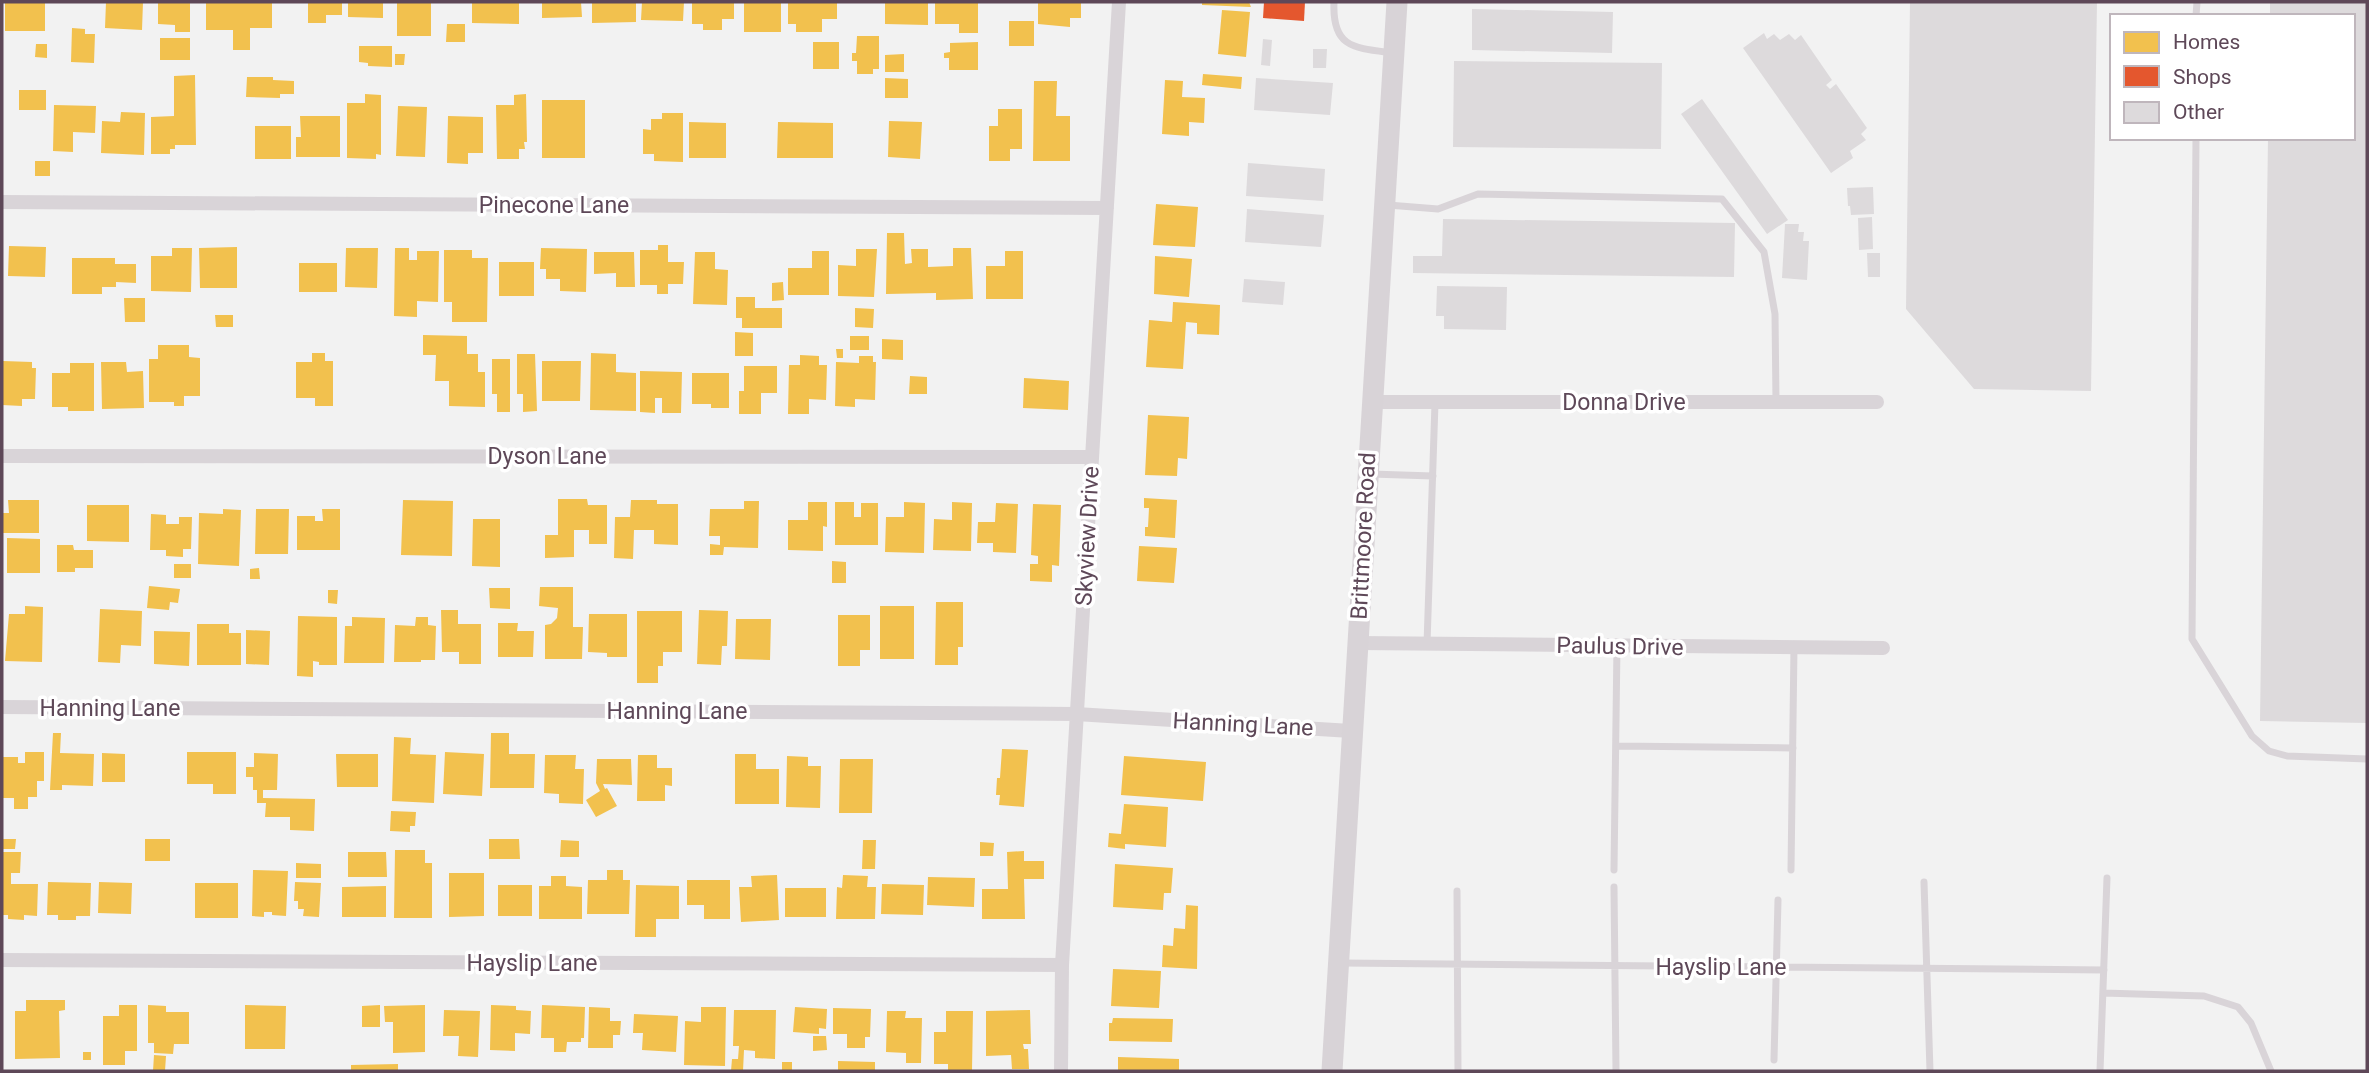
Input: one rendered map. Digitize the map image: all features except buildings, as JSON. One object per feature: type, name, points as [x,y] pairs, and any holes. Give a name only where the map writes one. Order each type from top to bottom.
[{"type":"main road","name":"Brittmoore Road","points":[[1332,1071],[1396,2]]},
{"type":"street","name":"Skyview Drive","points":[[1061,1071],[1062,965],[1119,2]]},
{"type":"street","name":"Pinecone Lane","points":[[2,202],[1107,208]]},
{"type":"street","name":"Donna Drive","points":[[1371,402],[1877,402]]},
{"type":"street","name":"Dyson Lane","points":[[2,456],[1092,457]]},
{"type":"street","name":"Paulus Drive","points":[[1357,643],[1883,648]]},
{"type":"street","name":"Hanning Lane","points":[[2,707],[1076,714],[1351,731]]},
{"type":"street","name":"Hayslip Lane","points":[[2,960],[1062,965]]},
{"type":"lane","points":[[1334,2],[1336,31],[1345,42],[1358,49],[1393,53]]},
{"type":"lane","points":[[2196,140],[2192,639],[2252,736],[2269,751],[2287,757],[2367,759]]},
{"type":"lane","points":[[1384,204],[1438,209],[1478,194],[1722,199],[1763,252],[1775,314],[1776,402]]},
{"type":"lane","points":[[1427,644],[1435,402]]},
{"type":"lane","points":[[1367,474],[1433,476]]},
{"type":"lane","points":[[1614,870],[1617,645]]},
{"type":"lane","points":[[1791,870],[1794,647]]},
{"type":"lane","points":[[1616,746],[1793,748]]},
{"type":"lane","points":[[2101,1071],[2107,878]]},
{"type":"lane","points":[[1924,882],[1930,1071]]},
{"type":"lane","points":[[1614,887],[1616,1071]]},
{"type":"lane","points":[[1457,891],[1458,1071]]},
{"type":"lane","points":[[1774,1060],[1778,900]]},
{"type":"lane","name":"Hayslip Lane","points":[[1338,963],[2104,970]]},
{"type":"lane","points":[[2103,993],[2204,996],[2238,1007],[2251,1023],[2271,1071]]}]
